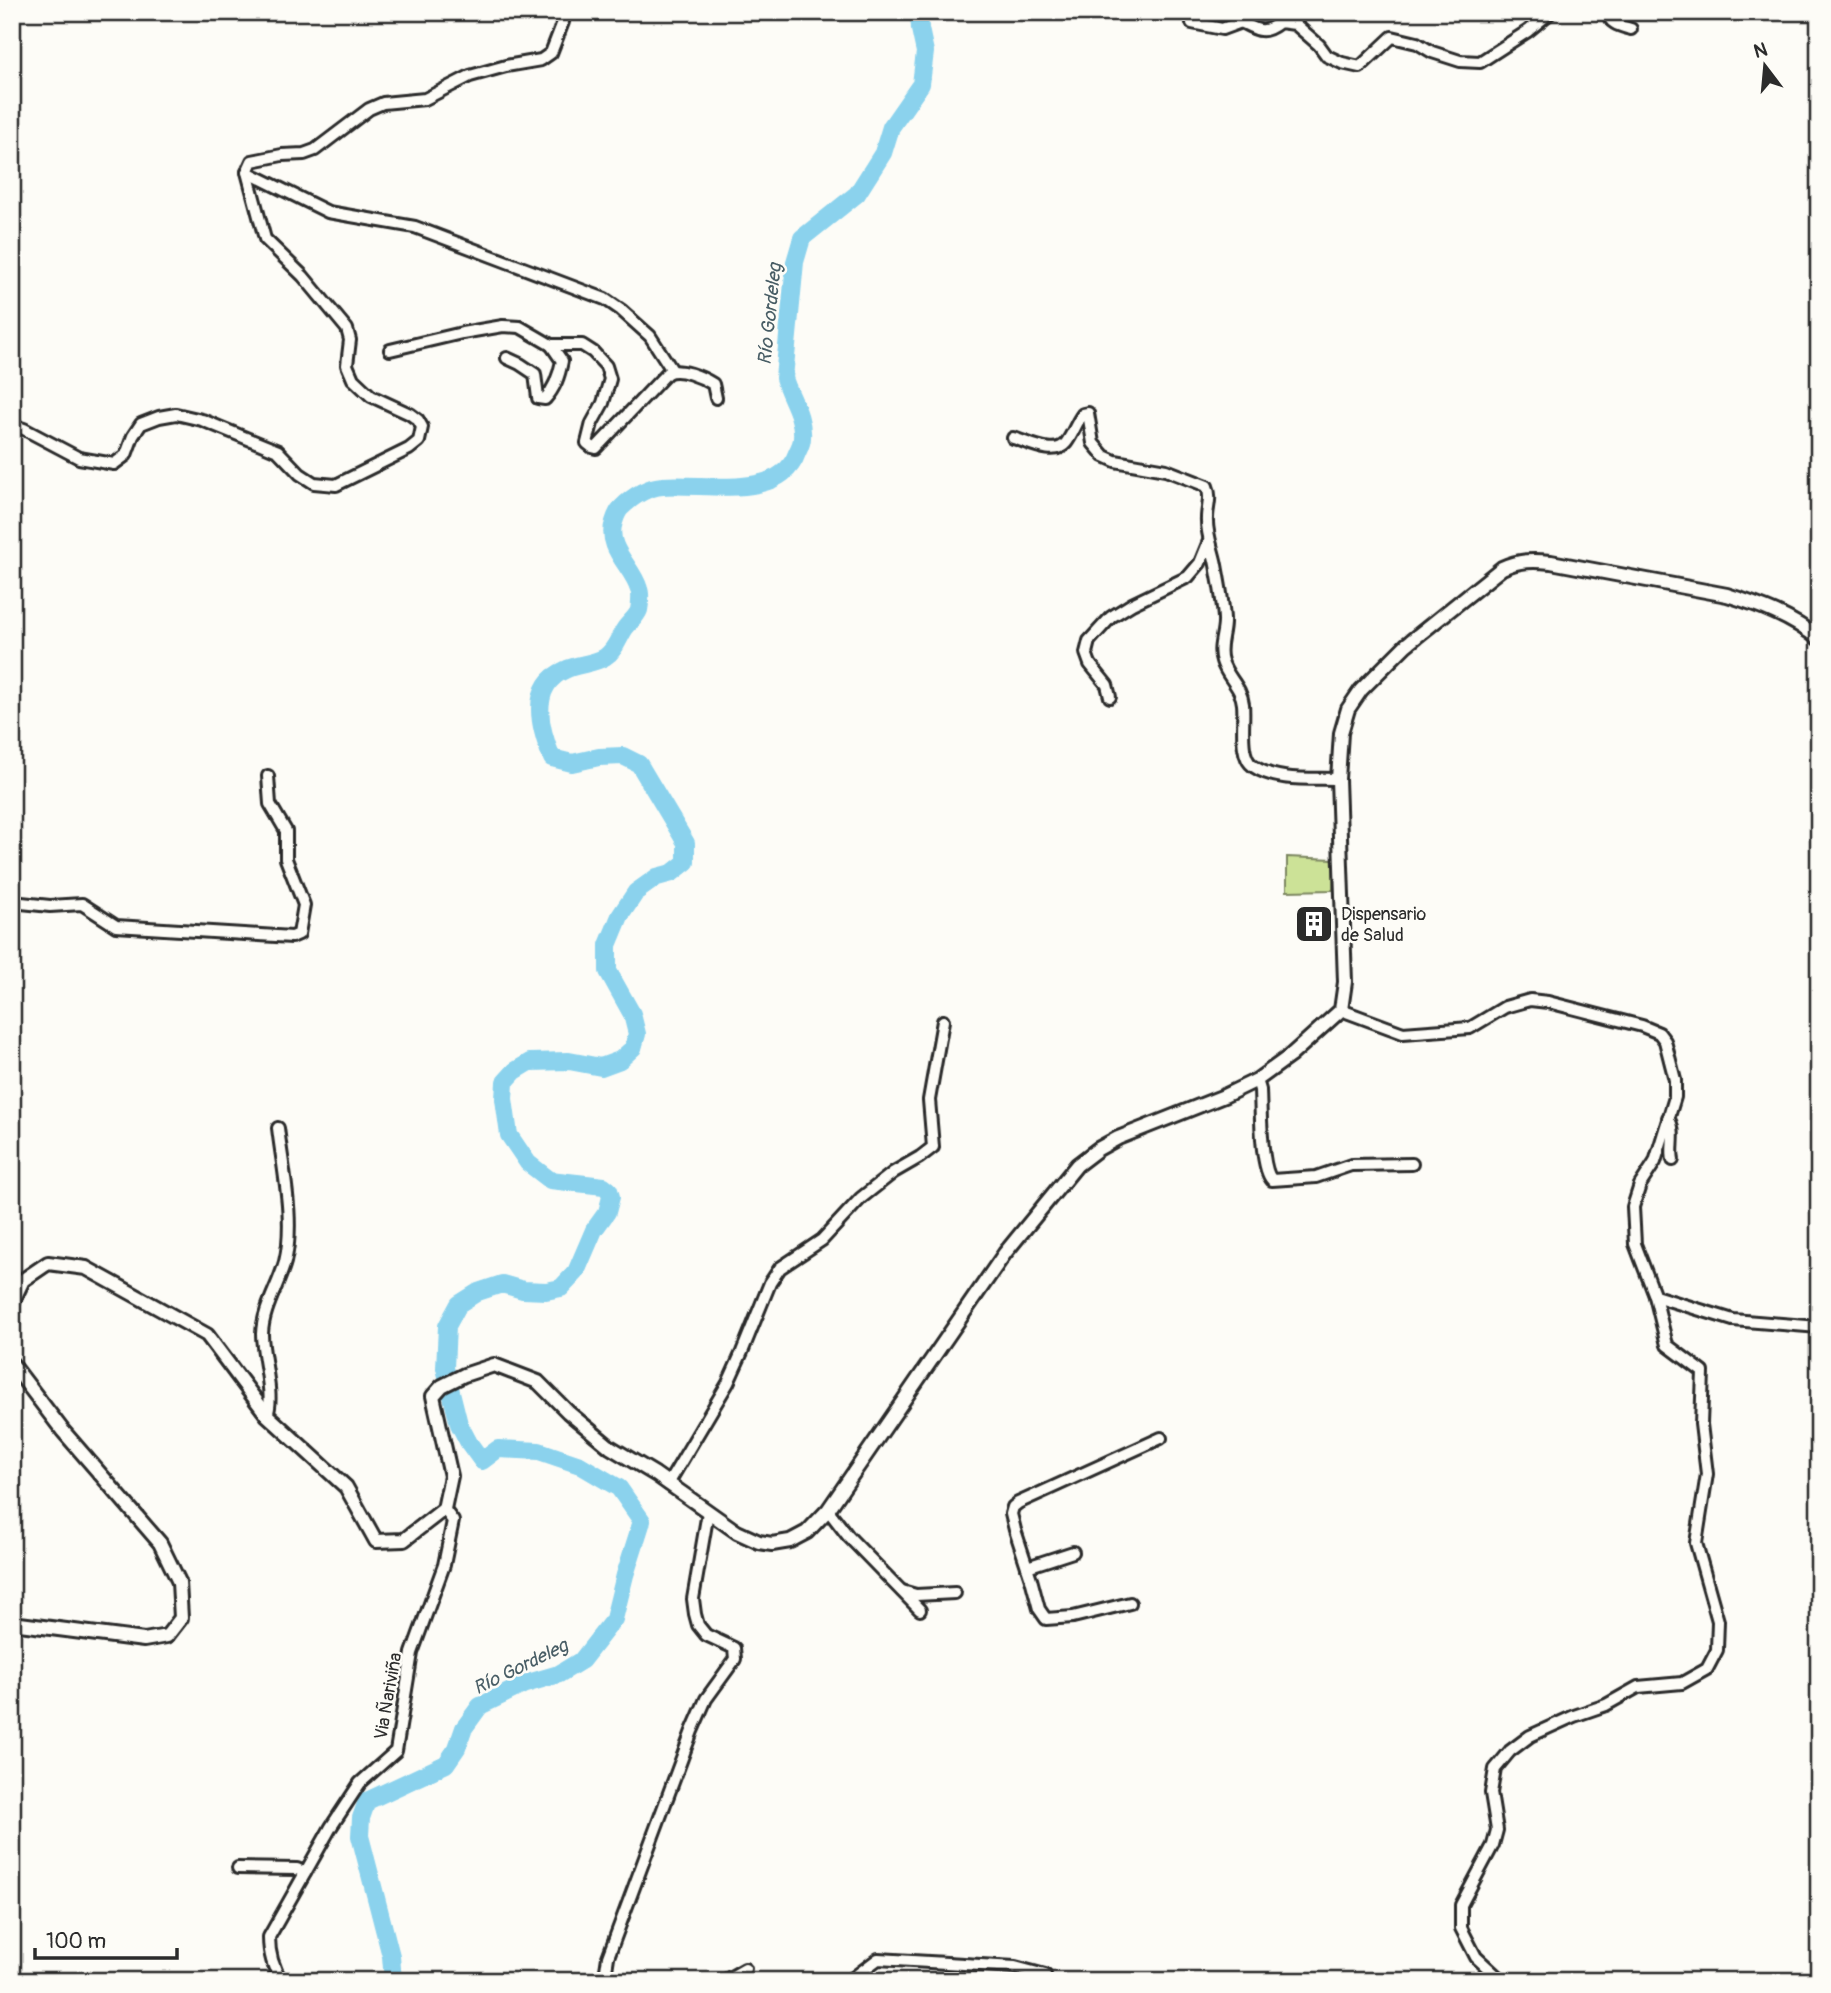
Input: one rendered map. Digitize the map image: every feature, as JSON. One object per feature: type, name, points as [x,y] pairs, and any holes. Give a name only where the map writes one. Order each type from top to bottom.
[{"type":"street","points":[[12,425],[79,458],[114,464],[126,455],[141,424],[176,414],[202,420],[278,451],[300,474],[314,483],[336,485],[409,449],[419,441],[422,427],[418,420],[370,396],[353,379],[348,365],[350,340],[347,328],[303,276],[265,239],[247,172],[252,161],[315,150],[369,109],[383,103],[425,99],[470,76],[541,60],[551,53],[564,12]]},
{"type":"street","points":[[1192,23],[1222,29],[1241,22],[1259,31],[1270,30],[1280,22],[1295,23],[1326,56],[1360,67],[1392,37],[1417,43],[1432,52],[1460,61],[1480,62],[1528,31],[1551,12]]},
{"type":"street","points":[[1602,12],[1608,12],[1613,23],[1630,29]]},
{"type":"street","points":[[247,172],[328,212],[415,227],[605,299],[650,336],[672,370],[698,374],[713,384],[716,398]]},
{"type":"street","points":[[390,350],[462,333],[503,326],[520,327],[551,345],[562,361],[559,376],[545,399],[538,398],[535,374],[507,358]]},
{"type":"street","points":[[551,345],[582,345],[606,366],[610,379],[587,443],[596,448],[672,370]]},
{"type":"street","points":[[1013,438],[1051,450],[1060,448],[1069,439],[1080,417],[1088,413],[1093,443],[1104,456],[1115,461],[1166,470],[1207,486],[1210,494],[1207,519],[1209,541],[1216,564],[1224,620],[1221,661],[1240,691],[1247,759],[1251,765],[1282,776],[1338,779]]},
{"type":"street","points":[[1110,697],[1107,685],[1090,664],[1086,653],[1089,641],[1111,617],[1188,577],[1200,563],[1209,541]]},
{"type":"street","points":[[12,1303],[23,1280],[48,1263],[86,1268],[207,1335],[267,1415],[346,1487],[376,1541],[404,1540],[444,1509],[451,1476],[433,1395],[442,1386],[494,1365],[538,1382],[568,1412],[610,1447],[737,1532],[759,1542],[772,1544],[790,1541],[807,1532],[828,1510],[1005,1254],[1077,1165],[1118,1138],[1257,1080],[1290,1056],[1341,1010],[1345,982],[1338,779],[1341,733],[1348,709],[1361,690],[1406,645],[1502,568],[1527,560],[1551,562],[1727,595],[1779,614],[1819,639]]},
{"type":"street","points":[[12,902],[50,906],[82,904],[116,926],[292,937],[299,934],[304,905],[286,859],[286,831],[270,804],[268,776]]},
{"type":"street","points":[[1341,1010],[1404,1033],[1470,1028],[1505,1007],[1530,1000],[1548,1002],[1642,1026],[1659,1033],[1666,1044],[1675,1080],[1675,1097],[1655,1163],[1640,1185],[1633,1207],[1635,1244],[1655,1296],[1667,1345],[1703,1372],[1701,1424],[1707,1474],[1696,1543],[1718,1621],[1717,1650],[1707,1669],[1682,1683],[1638,1687],[1606,1705],[1530,1736],[1510,1751],[1495,1769],[1492,1793],[1497,1829],[1493,1845],[1461,1905],[1461,1928],[1476,1957],[1502,1981]]},
{"type":"street","points":[[668,1484],[728,1383],[770,1283],[780,1268],[822,1240],[861,1198],[894,1172],[933,1147],[929,1100],[943,1021]]},
{"type":"street","points":[[1257,1080],[1260,1090],[1264,1160],[1268,1177],[1272,1180],[1316,1177],[1351,1165],[1412,1164]]},
{"type":"street","points":[[1668,1118],[1673,1132],[1673,1160]]},
{"type":"street","points":[[267,1415],[268,1385],[262,1335],[271,1297],[284,1264],[288,1213],[278,1128]]},
{"type":"street","points":[[1655,1296],[1733,1320],[1819,1327]]},
{"type":"street","points":[[12,1364],[63,1431],[160,1543],[179,1582],[181,1618],[167,1636],[144,1640],[12,1622]]},
{"type":"street","points":[[1130,1603],[1073,1617],[1046,1619],[1039,1609],[1011,1514],[1018,1503],[1161,1438]]},
{"type":"street","name":"Via Ñariviña","points":[[282,1981],[269,1954],[269,1937],[331,1827],[360,1783],[396,1751],[412,1653],[444,1565],[453,1521],[444,1509]]},
{"type":"street","points":[[828,1510],[848,1536],[920,1609]]},
{"type":"street","points":[[608,1981],[608,1957],[692,1731],[706,1699],[735,1658],[734,1648],[706,1636],[698,1626],[695,1614],[693,1599],[708,1512]]},
{"type":"street","points":[[1027,1567],[1073,1552]]},
{"type":"street","points":[[899,1590],[916,1595],[955,1593]]},
{"type":"street","points":[[238,1868],[297,1869],[305,1873]]},
{"type":"street","points":[[849,1981],[878,1959],[1005,1966],[1045,1975]]},
{"type":"street","points":[[723,1981],[746,1969]]},
{"type":"green space","points":[[1287,857],[1334,859],[1333,890],[1287,891]]},
{"type":"waterway","name":"Río Gordeleg","points":[[393,1981],[391,1956],[360,1836],[361,1818],[367,1801],[446,1764],[457,1748],[464,1728],[480,1706],[525,1684],[559,1674],[582,1660],[614,1619],[642,1521],[619,1488],[580,1465],[539,1451],[498,1449],[482,1461],[459,1424],[445,1368],[447,1326],[459,1304],[478,1292],[502,1284],[523,1290],[546,1291],[561,1288],[576,1272],[594,1230],[607,1212],[611,1197],[604,1186],[550,1180],[528,1163],[509,1135],[504,1099],[505,1082],[515,1071],[530,1062],[569,1061],[601,1067],[620,1060],[633,1048],[637,1034],[632,1014],[608,971],[608,945],[620,916],[636,892],[657,877],[672,873],[686,862],[686,843],[639,764],[623,756],[599,757],[572,763],[552,758],[541,722],[541,697],[553,677],[609,654],[639,610],[639,589],[613,540],[614,522],[621,508],[651,488],[758,484],[775,478],[788,468],[797,453],[802,440],[801,422],[784,378],[795,262],[802,238],[857,194],[883,153],[891,127],[921,84],[925,52],[919,12]]},
{"type":"place","name":"Dispensario de Salud","points":[[1314,924]]}]
